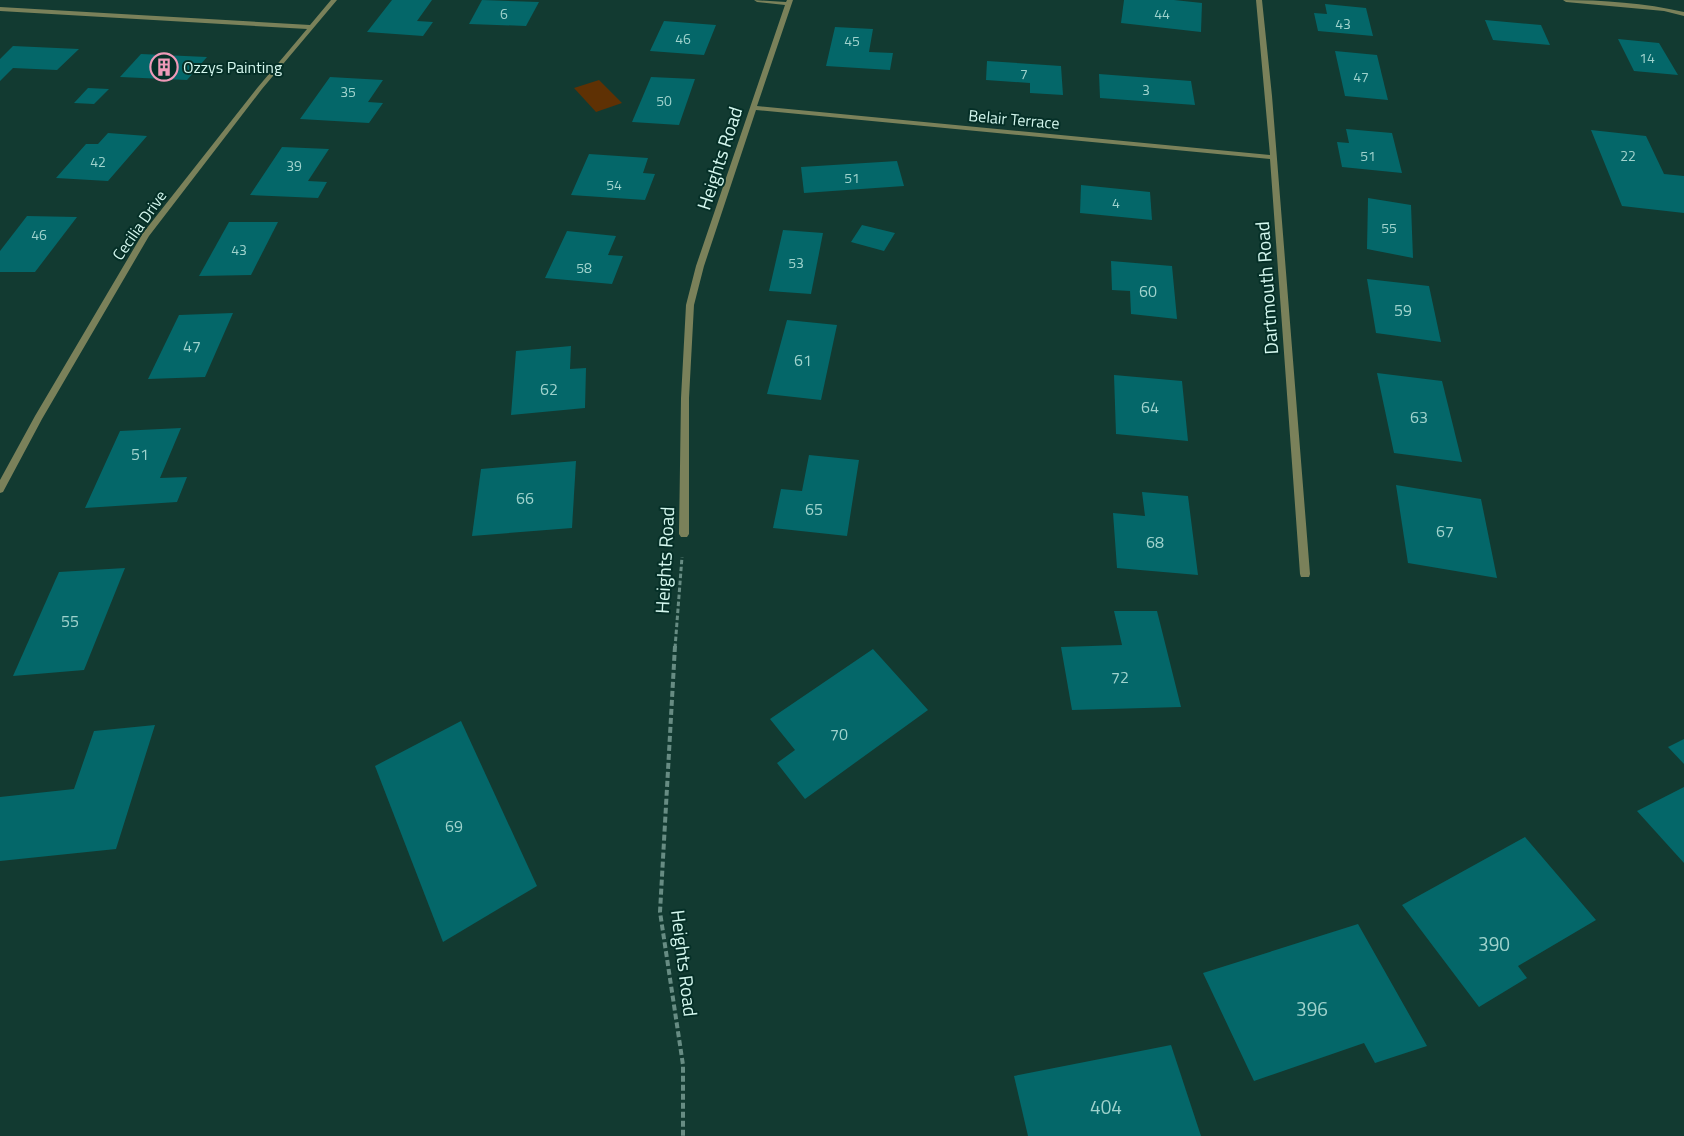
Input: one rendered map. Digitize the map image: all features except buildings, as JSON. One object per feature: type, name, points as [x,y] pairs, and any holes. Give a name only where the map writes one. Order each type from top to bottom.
[{"type":"street","name":"Cecilia Drive","points":[[0,489],[38,418],[146,235],[260,88],[334,0]]},
{"type":"street","points":[[757,0],[789,2]]},
{"type":"street","name":"Dartmouth Road","points":[[1259,0],[1269,96],[1272,157],[1305,574]]},
{"type":"street","points":[[1566,0],[1664,9],[1684,14]]},
{"type":"street","name":"Heights Road","points":[[684,534],[685,398],[690,305],[700,266],[789,2]]},
{"type":"street","points":[[0,10],[311,27]]},
{"type":"street","name":"Belair Terrace","points":[[752,108],[1272,157]]},
{"type":"path","name":"Heights Road","points":[[683,1136],[683,1066],[660,912],[672,694],[684,534]]},
{"type":"shaded area","points":[[599,80],[622,103],[596,112],[574,88]]},
{"type":"place","name":"Ozzys Painting","points":[[164,67]]}]
